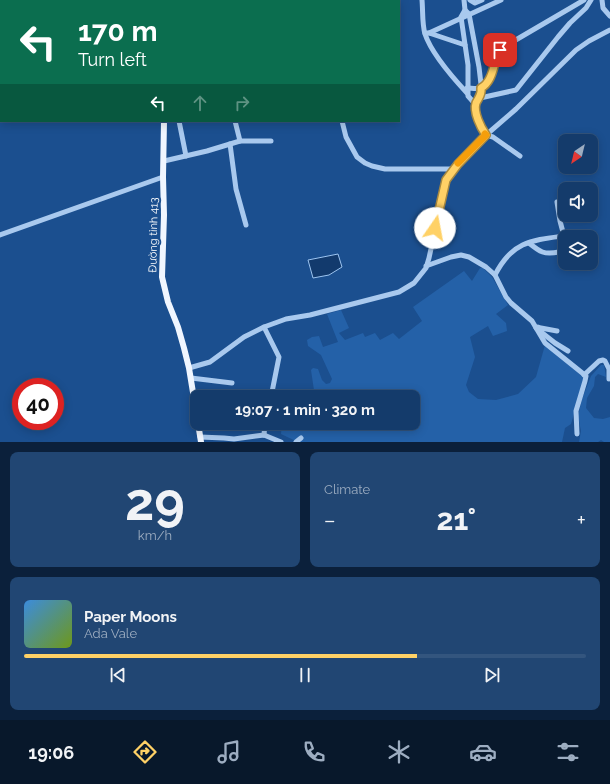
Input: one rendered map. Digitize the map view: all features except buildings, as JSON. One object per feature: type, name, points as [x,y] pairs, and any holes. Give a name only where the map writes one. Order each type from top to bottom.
[{"type":"main road","name":"Đường tỉnh 413","points":[[164,122],[162,277],[168,302],[178,327],[189,368],[192,390]]},
{"type":"main road","points":[[199,430],[201,440]]},
{"type":"street","points":[[422,0],[428,41],[448,72],[467,90]]},
{"type":"street","points":[[464,0],[479,66],[482,93],[476,104]]},
{"type":"street","points":[[470,0],[475,3],[482,0]]},
{"type":"street","points":[[427,33],[461,17],[467,12],[501,0]]},
{"type":"street","points":[[467,90],[481,88],[488,82],[498,53],[502,48],[584,0]]},
{"type":"street","points":[[480,98],[516,90],[566,28],[586,8],[591,0]]},
{"type":"street","points":[[602,0],[603,8],[610,16]]},
{"type":"street","points":[[461,17],[468,65],[468,96],[476,104],[480,126],[486,135],[493,137],[520,156]]},
{"type":"street","points":[[189,368],[210,362],[244,337],[264,327],[286,319],[310,315],[399,292],[414,283],[426,266],[446,180],[453,169],[486,135],[516,109],[576,50],[610,30]]},
{"type":"street","points":[[427,33],[465,45]]},
{"type":"street","points":[[179,122],[186,156]]},
{"type":"street","points":[[235,122],[240,141]]},
{"type":"street","points":[[342,122],[346,137],[357,157],[364,163],[385,170],[416,168],[453,169]]},
{"type":"street","points":[[164,161],[240,141],[271,141]]},
{"type":"street","points":[[230,144],[236,189],[246,225]]},
{"type":"street","points":[[0,235],[163,177]]},
{"type":"street","points":[[557,202],[562,230]]},
{"type":"street","points":[[495,275],[499,266],[510,252],[518,247],[529,243],[558,237]]},
{"type":"street","points":[[529,243],[545,254],[558,252]]},
{"type":"street","points":[[426,266],[451,257],[464,256],[486,267],[495,275],[506,297],[511,303],[555,343],[568,351]]},
{"type":"street","points":[[535,326],[557,331]]},
{"type":"street","points":[[535,326],[542,339],[551,349],[584,375],[586,380],[576,416],[577,434]]},
{"type":"street","points":[[264,327],[278,357],[272,390]]},
{"type":"street","points":[[584,375],[602,360],[606,361],[609,369],[608,379]]},
{"type":"street","points":[[190,378],[232,383]]},
{"type":"street","points":[[264,430],[264,435]]},
{"type":"street","points":[[201,440],[224,438],[234,439],[264,435],[282,442]]},
{"type":"street","points":[[296,442],[301,438]]},
{"type":"shaded area","points":[[338,254],[342,267],[329,275],[313,278],[308,260]]},
{"type":"shaded area","points":[[480,268],[483,268],[492,277],[508,305],[496,314],[506,323],[507,331],[493,336],[488,326],[470,337],[475,357],[466,385],[469,392],[478,399],[496,400],[518,394],[536,377],[545,345],[584,379],[571,424],[565,428],[562,442],[298,442],[281,434],[281,430],[420,430],[420,390],[314,390],[311,370],[313,368],[318,369],[322,380],[326,384],[330,383],[332,379],[321,355],[308,346],[307,340],[312,337],[319,336],[323,347],[338,342],[327,314],[341,310],[349,328],[339,333],[345,340],[363,333],[365,337],[375,333],[380,340],[393,333],[399,339],[422,321],[413,307],[464,271],[472,281]]},
{"type":"shaded area","points":[[601,365],[604,365],[606,377],[598,374],[595,377],[594,386],[587,398],[586,408],[594,418],[603,419],[610,417],[610,442],[604,442],[601,440],[598,442],[579,442],[581,431],[578,416],[582,399],[591,376]]},
{"type":"slow traffic","points":[[458,163],[486,135],[485,134]]},
{"type":"route","points":[[435,228],[446,180],[450,173],[486,135],[478,120],[476,104],[482,93],[481,88],[485,86],[491,76],[500,50]]}]
